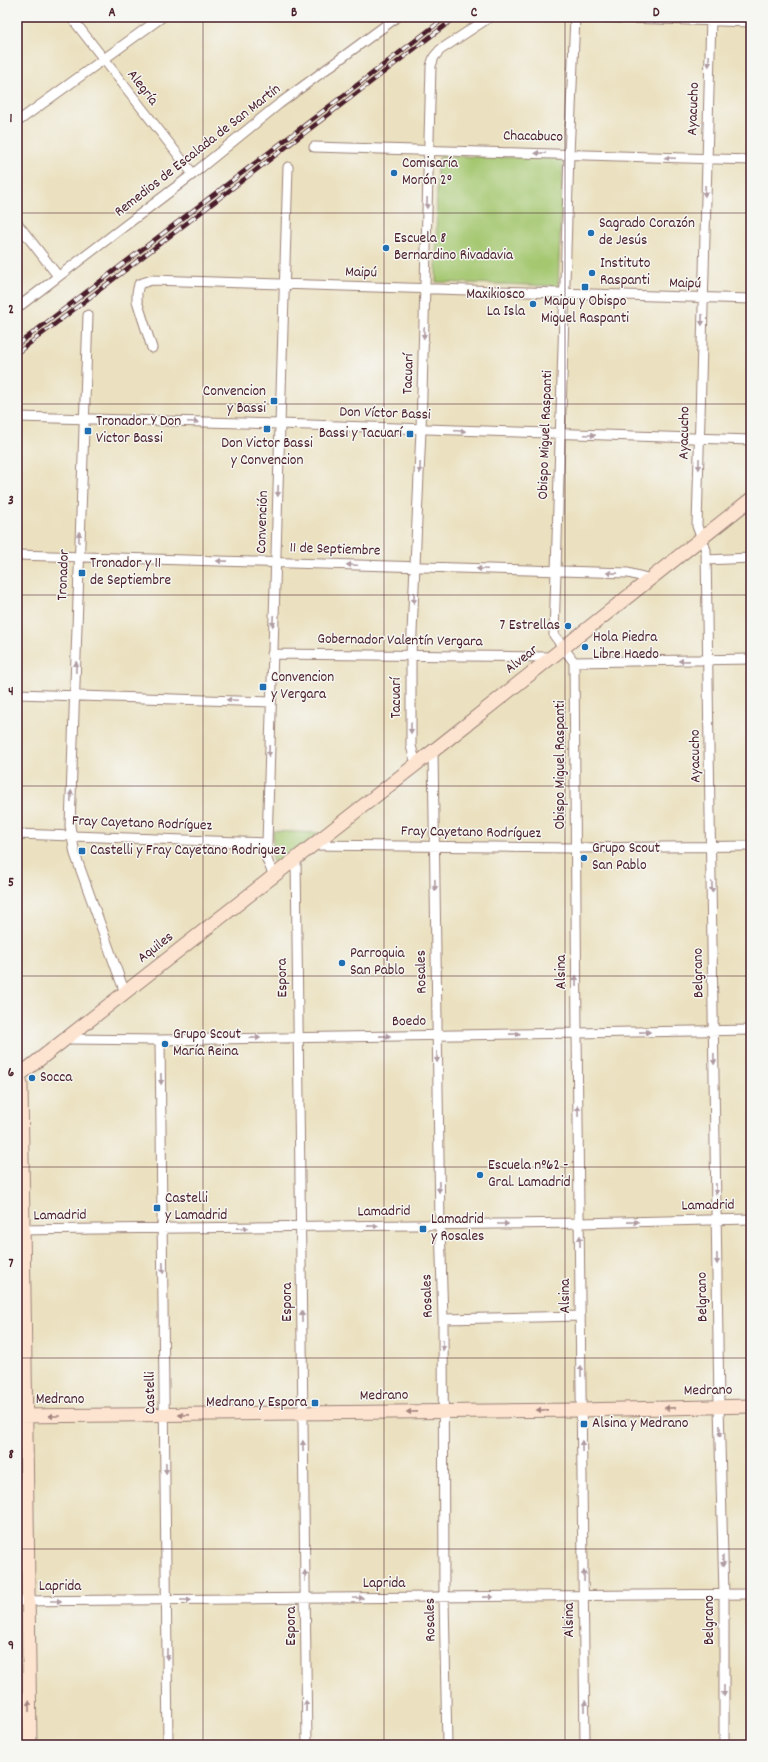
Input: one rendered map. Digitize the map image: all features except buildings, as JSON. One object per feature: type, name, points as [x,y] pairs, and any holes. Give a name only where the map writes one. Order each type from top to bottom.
[{"type":"street","name":"Alegría","points":[[71,17],[193,174]]},
{"type":"street","points":[[17,122],[162,17]]},
{"type":"street","name":"Remedios de Escalada de San Martín","points":[[17,308],[193,174],[279,104],[397,17]]},
{"type":"street","name":"Tacuarí","points":[[416,764],[411,746],[411,655],[416,567],[426,289],[431,66],[434,57],[440,50],[490,17]]},
{"type":"street","name":"Obispo Miguel Raspanti","points":[[575,17],[569,154],[554,635],[574,662],[575,848]]},
{"type":"street","points":[[596,17],[711,19],[751,22]]},
{"type":"street","name":"Ayacucho","points":[[711,19],[702,298],[697,526],[700,538],[705,546],[706,560],[712,848]]},
{"type":"street","name":"Chacabuco","points":[[314,147],[569,154],[706,160],[751,160]]},
{"type":"street","name":"Convención","points":[[274,876],[267,860],[266,843],[288,167]]},
{"type":"street","points":[[17,223],[58,276]]},
{"type":"street","name":"Maipú","points":[[152,348],[137,301],[137,293],[139,284],[152,280],[751,299]]},
{"type":"street","name":"Tronador","points":[[71,835],[70,826],[78,557],[88,315]]},
{"type":"street","name":"Don Víctor Bassi","points":[[17,417],[280,424],[421,430],[751,440]]},
{"type":"street","name":"Alvear","points":[[312,845],[552,658],[700,538],[751,499]]},
{"type":"street","name":"11 de Septiembre","points":[[17,555],[628,573],[651,578]]},
{"type":"street","points":[[706,560],[751,558]]},
{"type":"street","name":"Gobernador Valentín Vergara","points":[[272,654],[552,658]]},
{"type":"street","points":[[574,662],[751,659]]},
{"type":"street","points":[[17,694],[271,702]]},
{"type":"street","points":[[433,751],[435,846]]},
{"type":"street","name":"Fray Cayetano Rodríguez","points":[[17,834],[266,843]]},
{"type":"street","points":[[71,835],[75,854],[125,993]]},
{"type":"street","name":"Fray Cayetano Rodríguez","points":[[312,845],[575,848],[712,848],[751,846]]},
{"type":"street","name":"Aquiles","points":[[18,1073],[67,1039],[312,845]]},
{"type":"street","name":"Rosales","points":[[435,846],[440,1224],[443,1319],[444,1598],[447,1745]]},
{"type":"street","name":"Alsina","points":[[575,848],[585,1745]]},
{"type":"street","name":"Belgrano","points":[[712,848],[716,1220],[724,1595],[724,1745]]},
{"type":"street","name":"Espora","points":[[296,858],[307,1745]]},
{"type":"street","name":"Boedo","points":[[67,1039],[160,1040],[751,1030]]},
{"type":"street","name":"Castelli","points":[[160,1040],[168,1745]]},
{"type":"street","points":[[18,1073],[22,1601],[30,1745]]},
{"type":"street","name":"Lamadrid","points":[[20,1230],[580,1223],[751,1219]]},
{"type":"street","points":[[443,1319],[580,1316]]},
{"type":"street","name":"Medrano","points":[[21,1416],[581,1410],[751,1406]]},
{"type":"street","name":"Laprida","points":[[22,1601],[751,1594]]},
{"type":"green space","points":[[441,156],[556,158],[563,163],[558,286],[436,282],[437,162]]},
{"type":"green space","points":[[273,831],[319,833],[281,864],[277,864],[272,860]]},
{"type":"railway","points":[[17,345],[446,17]]},
{"type":"railway","points":[[17,353],[456,17]]},
{"type":"place","name":"Comisaría Morón 2°","points":[[394,173]]},
{"type":"place","name":"Sagrado Corazón de Jesús","points":[[591,233]]},
{"type":"place","name":"Escuela 8 Bernardino Rivadavia","points":[[386,248]]},
{"type":"place","name":"Instituto Raspanti","points":[[592,273]]},
{"type":"place","name":"Maipu y Obispo Miguel Raspanti","points":[[585,287]]},
{"type":"place","name":"Maxikiosco La Isla","points":[[533,304]]},
{"type":"place","name":"Convencion y Bassi","points":[[274,401]]},
{"type":"place","name":"Don Victor Bassi y Convencion","points":[[267,429]]},
{"type":"place","name":"Tronador Y Don Victor Bassi","points":[[88,431]]},
{"type":"place","name":"Bassi y Tacuarí","points":[[410,434]]},
{"type":"place","name":"Tronador y 11 de Septiembre","points":[[82,573]]},
{"type":"place","name":"7 Estrellas","points":[[568,626]]},
{"type":"place","name":"Hola Piedra Libre Haedo","points":[[585,647]]},
{"type":"place","name":"Convencion y Vergara","points":[[263,687]]},
{"type":"place","name":"Castelli y Fray Cayetano Rodriguez","points":[[82,851]]},
{"type":"place","name":"Grupo Scout San Pablo","points":[[584,858]]},
{"type":"place","name":"Parroquia San Pablo","points":[[342,963]]},
{"type":"place","name":"Grupo Scout María Reina","points":[[165,1044]]},
{"type":"place","name":"Socca","points":[[32,1078]]},
{"type":"place","name":"Escuela n°62 - Gral. Lamadrid","points":[[480,1175]]},
{"type":"place","name":"Castelli y Lamadrid","points":[[157,1208]]},
{"type":"place","name":"Lamadrid y Rosales","points":[[423,1229]]},
{"type":"place","name":"Medrano y Espora","points":[[315,1403]]},
{"type":"place","name":"Alsina y Medrano","points":[[584,1424]]}]
